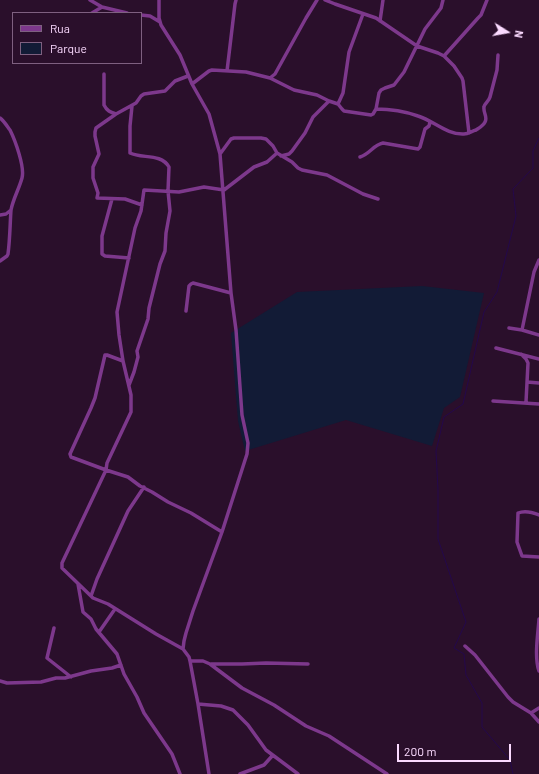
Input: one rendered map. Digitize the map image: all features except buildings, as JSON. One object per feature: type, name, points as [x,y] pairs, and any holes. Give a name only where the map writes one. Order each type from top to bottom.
[{"type":"street","points":[[90,0],[102,7],[122,12]]},
{"type":"street","points":[[159,0],[160,22],[164,31],[180,55],[188,76],[209,114],[220,154],[242,415],[248,447],[222,532],[190,618],[183,649]]},
{"type":"street","points":[[227,71],[236,0]]},
{"type":"street","points":[[270,78],[275,74],[317,0]]},
{"type":"street","points":[[325,0],[376,18],[417,46],[434,51],[444,56],[454,66],[462,78],[469,133]]},
{"type":"street","points":[[380,21],[383,0]]},
{"type":"street","points":[[192,84],[212,70],[250,73],[270,78],[290,89],[317,95],[338,104],[342,109],[349,112],[371,115],[376,109],[381,90],[392,86],[404,72],[428,24],[439,12],[443,0]]},
{"type":"street","points":[[444,56],[481,15],[487,0]]},
{"type":"street","points":[[94,12],[102,7]]},
{"type":"street","points":[[338,104],[343,93],[349,52],[363,14]]},
{"type":"street","points":[[142,15],[150,16],[160,22]]},
{"type":"street","points":[[376,109],[389,109],[404,112],[419,116],[450,132],[464,134],[469,133],[482,127],[485,123],[486,119],[484,105],[490,97],[497,70],[498,55]]},
{"type":"street","points":[[104,74],[104,105],[110,113],[116,114]]},
{"type":"street","points":[[142,205],[125,199],[97,198],[98,193],[93,178],[93,168],[99,154],[95,136],[96,128],[116,114],[132,106],[144,94],[165,91],[176,81],[188,76]]},
{"type":"street","points":[[281,156],[289,154],[292,151],[305,133],[313,116],[329,101]]},
{"type":"street","points":[[129,385],[138,357],[137,351],[148,319],[149,308],[163,257],[170,211],[168,164],[157,158],[141,157],[130,153],[132,106]]},
{"type":"street","points":[[0,118],[10,130],[18,151],[23,173],[11,210],[8,254],[0,261]]},
{"type":"street","points":[[360,157],[368,154],[374,147],[383,143],[418,149],[425,130],[429,126],[430,122]]},
{"type":"street","points":[[220,154],[231,139],[234,138],[266,139],[277,153],[292,162],[298,168],[327,175],[363,194],[378,199]]},
{"type":"street","points":[[209,774],[189,657],[183,649],[108,604],[91,596],[62,568],[62,563],[106,470],[107,463],[130,412],[131,395],[123,361],[117,312],[135,228],[145,190],[179,192],[204,187],[224,190],[254,167],[267,162],[277,153]]},
{"type":"street","points":[[112,199],[102,236],[102,254],[105,256],[129,258]]},
{"type":"street","points":[[0,216],[11,210]]},
{"type":"street","points":[[522,330],[534,272],[539,260]]},
{"type":"street","points":[[186,311],[190,284],[231,293]]},
{"type":"street","points":[[509,328],[539,335]]},
{"type":"street","points":[[496,348],[539,360]]},
{"type":"street","points":[[521,354],[528,363],[526,402]]},
{"type":"street","points":[[123,361],[104,355],[95,398],[70,457],[126,476],[168,502],[222,532]]},
{"type":"street","points":[[527,382],[539,383]]},
{"type":"street","points":[[493,401],[539,404]]},
{"type":"street","points":[[91,596],[97,579],[128,511],[144,487]]},
{"type":"street","points":[[539,515],[531,512],[518,513],[517,539],[522,556],[539,557]]},
{"type":"street","points":[[77,583],[82,609],[91,619],[96,629],[117,654],[124,674],[144,713],[172,754],[180,774]]},
{"type":"street","points":[[99,632],[115,609]]},
{"type":"street","points":[[539,619],[537,651],[537,666],[539,671]]},
{"type":"street","points":[[54,628],[47,658],[71,677]]},
{"type":"street","points":[[465,646],[508,697],[513,702],[532,713],[539,722]]},
{"type":"street","points":[[190,661],[210,664],[308,664]]},
{"type":"street","points":[[210,664],[242,688],[274,705],[306,726],[329,736],[387,774]]},
{"type":"street","points":[[0,681],[7,683],[41,682],[56,678],[71,677],[121,665]]},
{"type":"street","points":[[198,704],[221,706],[233,710],[244,719],[264,747],[298,774]]},
{"type":"street","points":[[532,713],[539,708]]},
{"type":"street","points":[[240,774],[264,765],[273,755]]},
{"type":"green space","points":[[422,286],[484,293],[460,397],[444,408],[432,446],[346,420],[245,451],[238,421],[231,333],[297,292]]},
{"type":"waterway","points":[[513,774],[510,760],[482,727],[482,703],[466,675],[464,654],[454,648],[466,622],[438,539],[436,451],[444,417],[463,404],[484,312],[497,292],[516,216],[513,189],[533,168],[533,151],[539,138]]}]
